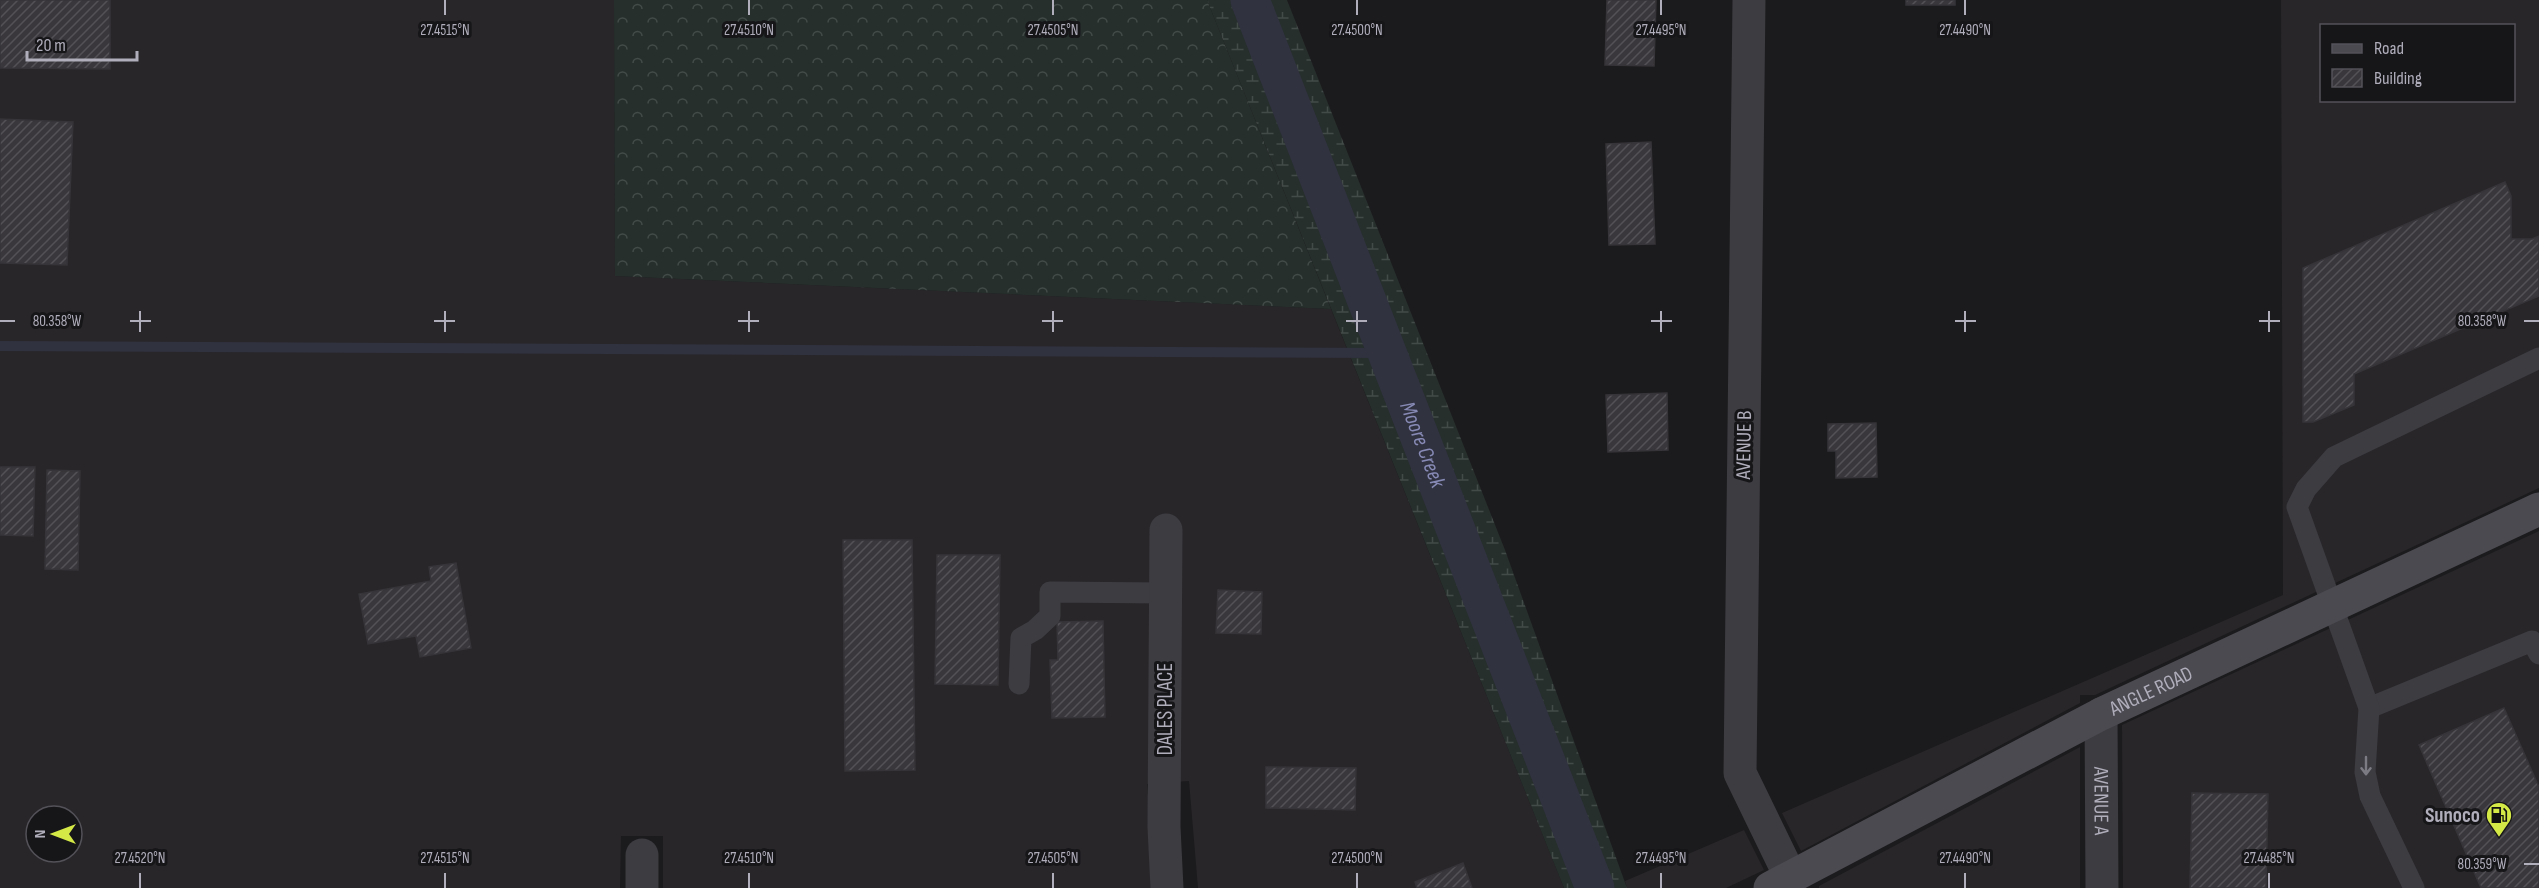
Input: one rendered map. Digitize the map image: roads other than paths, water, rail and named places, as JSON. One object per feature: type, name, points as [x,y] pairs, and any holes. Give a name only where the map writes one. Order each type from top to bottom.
[{"type":"main road","name":"ANGLE ROAD","points":[[1781,883],[2101,714],[2539,509]]},
{"type":"street","name":"AVENUE B","points":[[1749,0],[1740,773],[1781,883]]},
{"type":"street","name":"DALES PLACE","points":[[1166,530],[1164,827],[1167,888]]},
{"type":"street","name":"AVENUE A","points":[[2101,714],[2102,888]]},
{"type":"street","points":[[642,855],[642,888]]},
{"type":"lane","points":[[2414,888],[2370,795],[2365,772],[2368,708],[2297,507],[2306,489],[2334,457],[2539,358]]},
{"type":"lane","points":[[1019,684],[1021,638],[1035,630],[1050,616],[1050,592],[1165,593]]},
{"type":"lane","points":[[2368,708],[2537,645]]},
{"type":"waterway","name":"Moore Creek","points":[[1250,0],[1595,888]]},
{"type":"waterway","points":[[0,346],[1387,353]]},
{"type":"place","name":"Sunoco","points":[[2499,838]]}]
